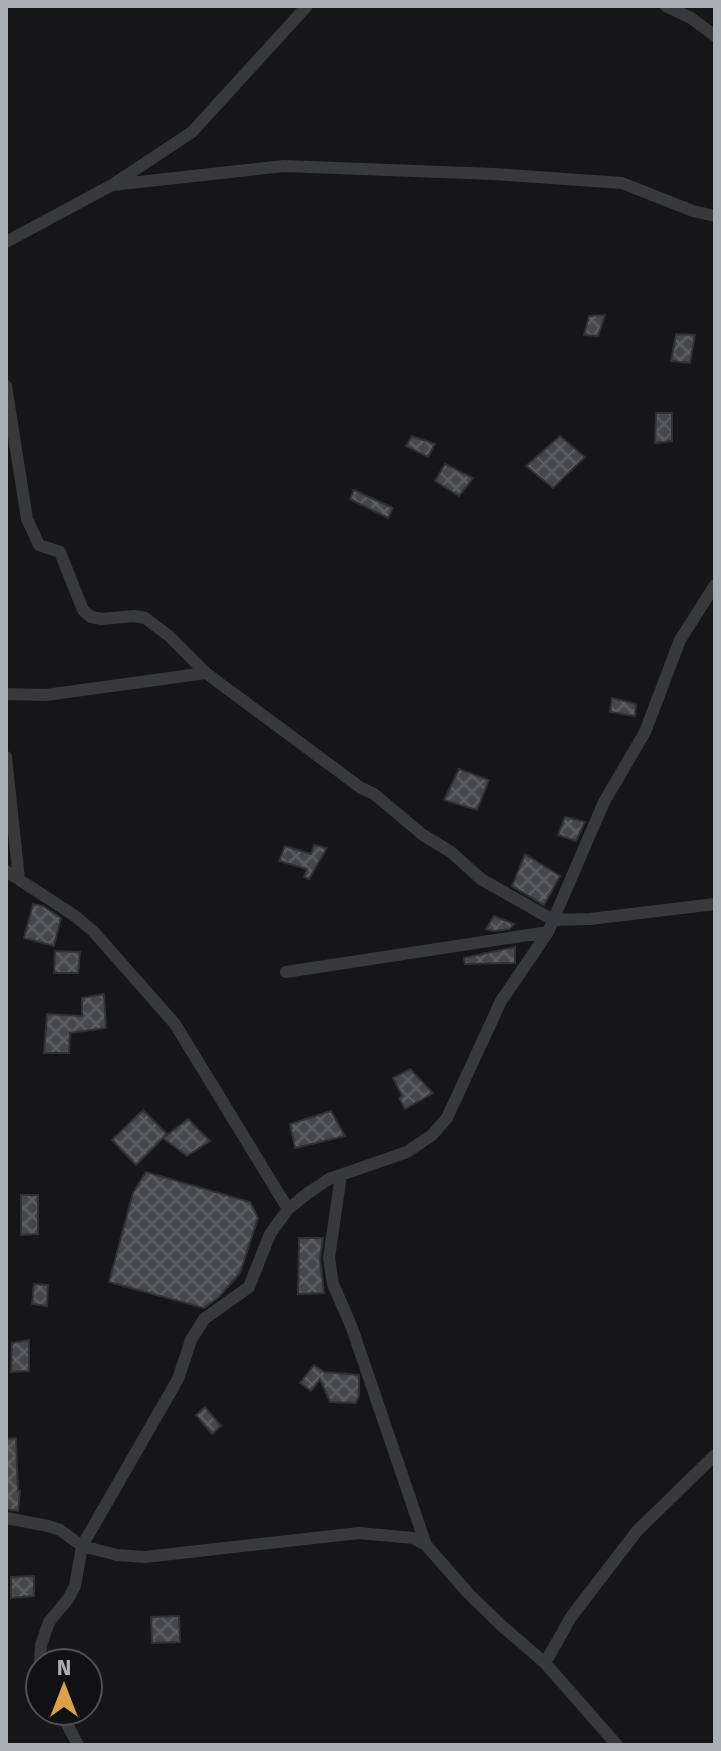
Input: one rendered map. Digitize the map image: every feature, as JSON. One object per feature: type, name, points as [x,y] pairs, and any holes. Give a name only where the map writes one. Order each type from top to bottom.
[{"type":"street","points":[[6,242],[112,185],[192,132],[307,6]]},
{"type":"street","points":[[666,6],[691,18],[715,36]]},
{"type":"street","points":[[112,185],[284,166],[479,174],[622,183],[693,211],[715,216]]},
{"type":"street","points":[[6,386],[27,519],[39,545],[60,552],[83,610],[91,617],[102,619],[145,618],[169,636],[206,673],[353,783],[391,806],[481,879],[550,926]]},
{"type":"street","points":[[41,1647],[49,1622],[75,1586],[82,1546],[178,1379],[191,1340],[204,1319],[249,1287],[270,1234],[288,1209],[329,1179],[407,1152],[432,1135],[447,1118],[501,1001],[550,926],[604,802],[645,732],[680,640],[715,585]]},
{"type":"street","points":[[6,694],[46,695],[206,673]]},
{"type":"street","points":[[6,757],[19,879]]},
{"type":"street","points":[[6,871],[93,931],[175,1024],[195,1052],[288,1209]]},
{"type":"street","points":[[286,972],[590,919],[715,904]]},
{"type":"street","points":[[341,1175],[329,1258],[333,1284],[352,1328],[426,1545],[469,1594],[545,1663],[617,1745]]},
{"type":"street","points":[[545,1663],[571,1617],[637,1531],[715,1455]]},
{"type":"street","points":[[6,1518],[60,1530],[82,1546],[117,1555],[145,1557],[359,1533],[404,1536],[426,1545]]},
{"type":"street","points":[[68,1727],[78,1745]]},
{"type":"building","points":[[605,315],[598,336],[584,335],[589,316]]},
{"type":"building","points":[[676,334],[695,335],[690,363],[671,361]]},
{"type":"building","points":[[656,413],[672,413],[672,441],[655,443]]},
{"type":"building","points":[[412,436],[435,444],[428,457],[406,446]]},
{"type":"building","points":[[560,436],[585,457],[553,488],[526,466]]},
{"type":"building","points":[[445,464],[473,478],[459,496],[435,481]]},
{"type":"building","points":[[354,490],[393,508],[388,518],[350,499]]},
{"type":"building","points":[[612,698],[636,704],[635,716],[610,712]]},
{"type":"building","points":[[459,769],[489,780],[477,810],[444,800]]},
{"type":"building","points":[[565,817],[585,822],[576,841],[558,835]]},
{"type":"building","points":[[314,845],[327,848],[309,879],[304,877],[307,869],[279,861],[285,846],[311,854]]},
{"type":"building","points":[[525,854],[560,876],[544,905],[512,886]]},
{"type":"building","points":[[33,904],[43,906],[61,918],[54,946],[24,938]]},
{"type":"building","points":[[494,916],[514,924],[510,929],[486,929]]},
{"type":"building","points":[[515,947],[515,963],[465,964],[464,958]]},
{"type":"building","points":[[55,951],[80,952],[78,973],[54,973]]},
{"type":"building","points":[[104,994],[106,1028],[70,1033],[69,1053],[44,1053],[47,1014],[82,1016],[82,998]]},
{"type":"building","points":[[410,1069],[433,1093],[405,1109],[393,1078]]},
{"type":"building","points":[[143,1110],[167,1134],[136,1165],[112,1140]]},
{"type":"building","points":[[331,1111],[345,1136],[295,1148],[290,1124]]},
{"type":"building","points":[[188,1119],[210,1141],[187,1156],[163,1138]]},
{"type":"building","points":[[146,1172],[250,1202],[258,1218],[240,1273],[219,1297],[204,1308],[109,1282],[133,1193]]},
{"type":"building","points":[[21,1195],[38,1195],[38,1234],[21,1235]]},
{"type":"building","points":[[299,1238],[323,1238],[320,1259],[324,1293],[298,1294]]},
{"type":"building","points":[[34,1284],[48,1285],[47,1306],[32,1304]]},
{"type":"building","points":[[29,1340],[29,1371],[11,1372],[12,1343]]},
{"type":"building","points":[[314,1365],[324,1372],[359,1375],[356,1403],[330,1402],[320,1379],[311,1391],[300,1383]]},
{"type":"building","points":[[205,1407],[221,1426],[212,1434],[196,1415]]},
{"type":"building","points":[[16,1438],[20,1491],[18,1511],[6,1509],[6,1439]]},
{"type":"building","points":[[34,1576],[34,1596],[11,1598],[11,1577]]},
{"type":"building","points":[[179,1616],[180,1642],[152,1643],[151,1617]]}]
